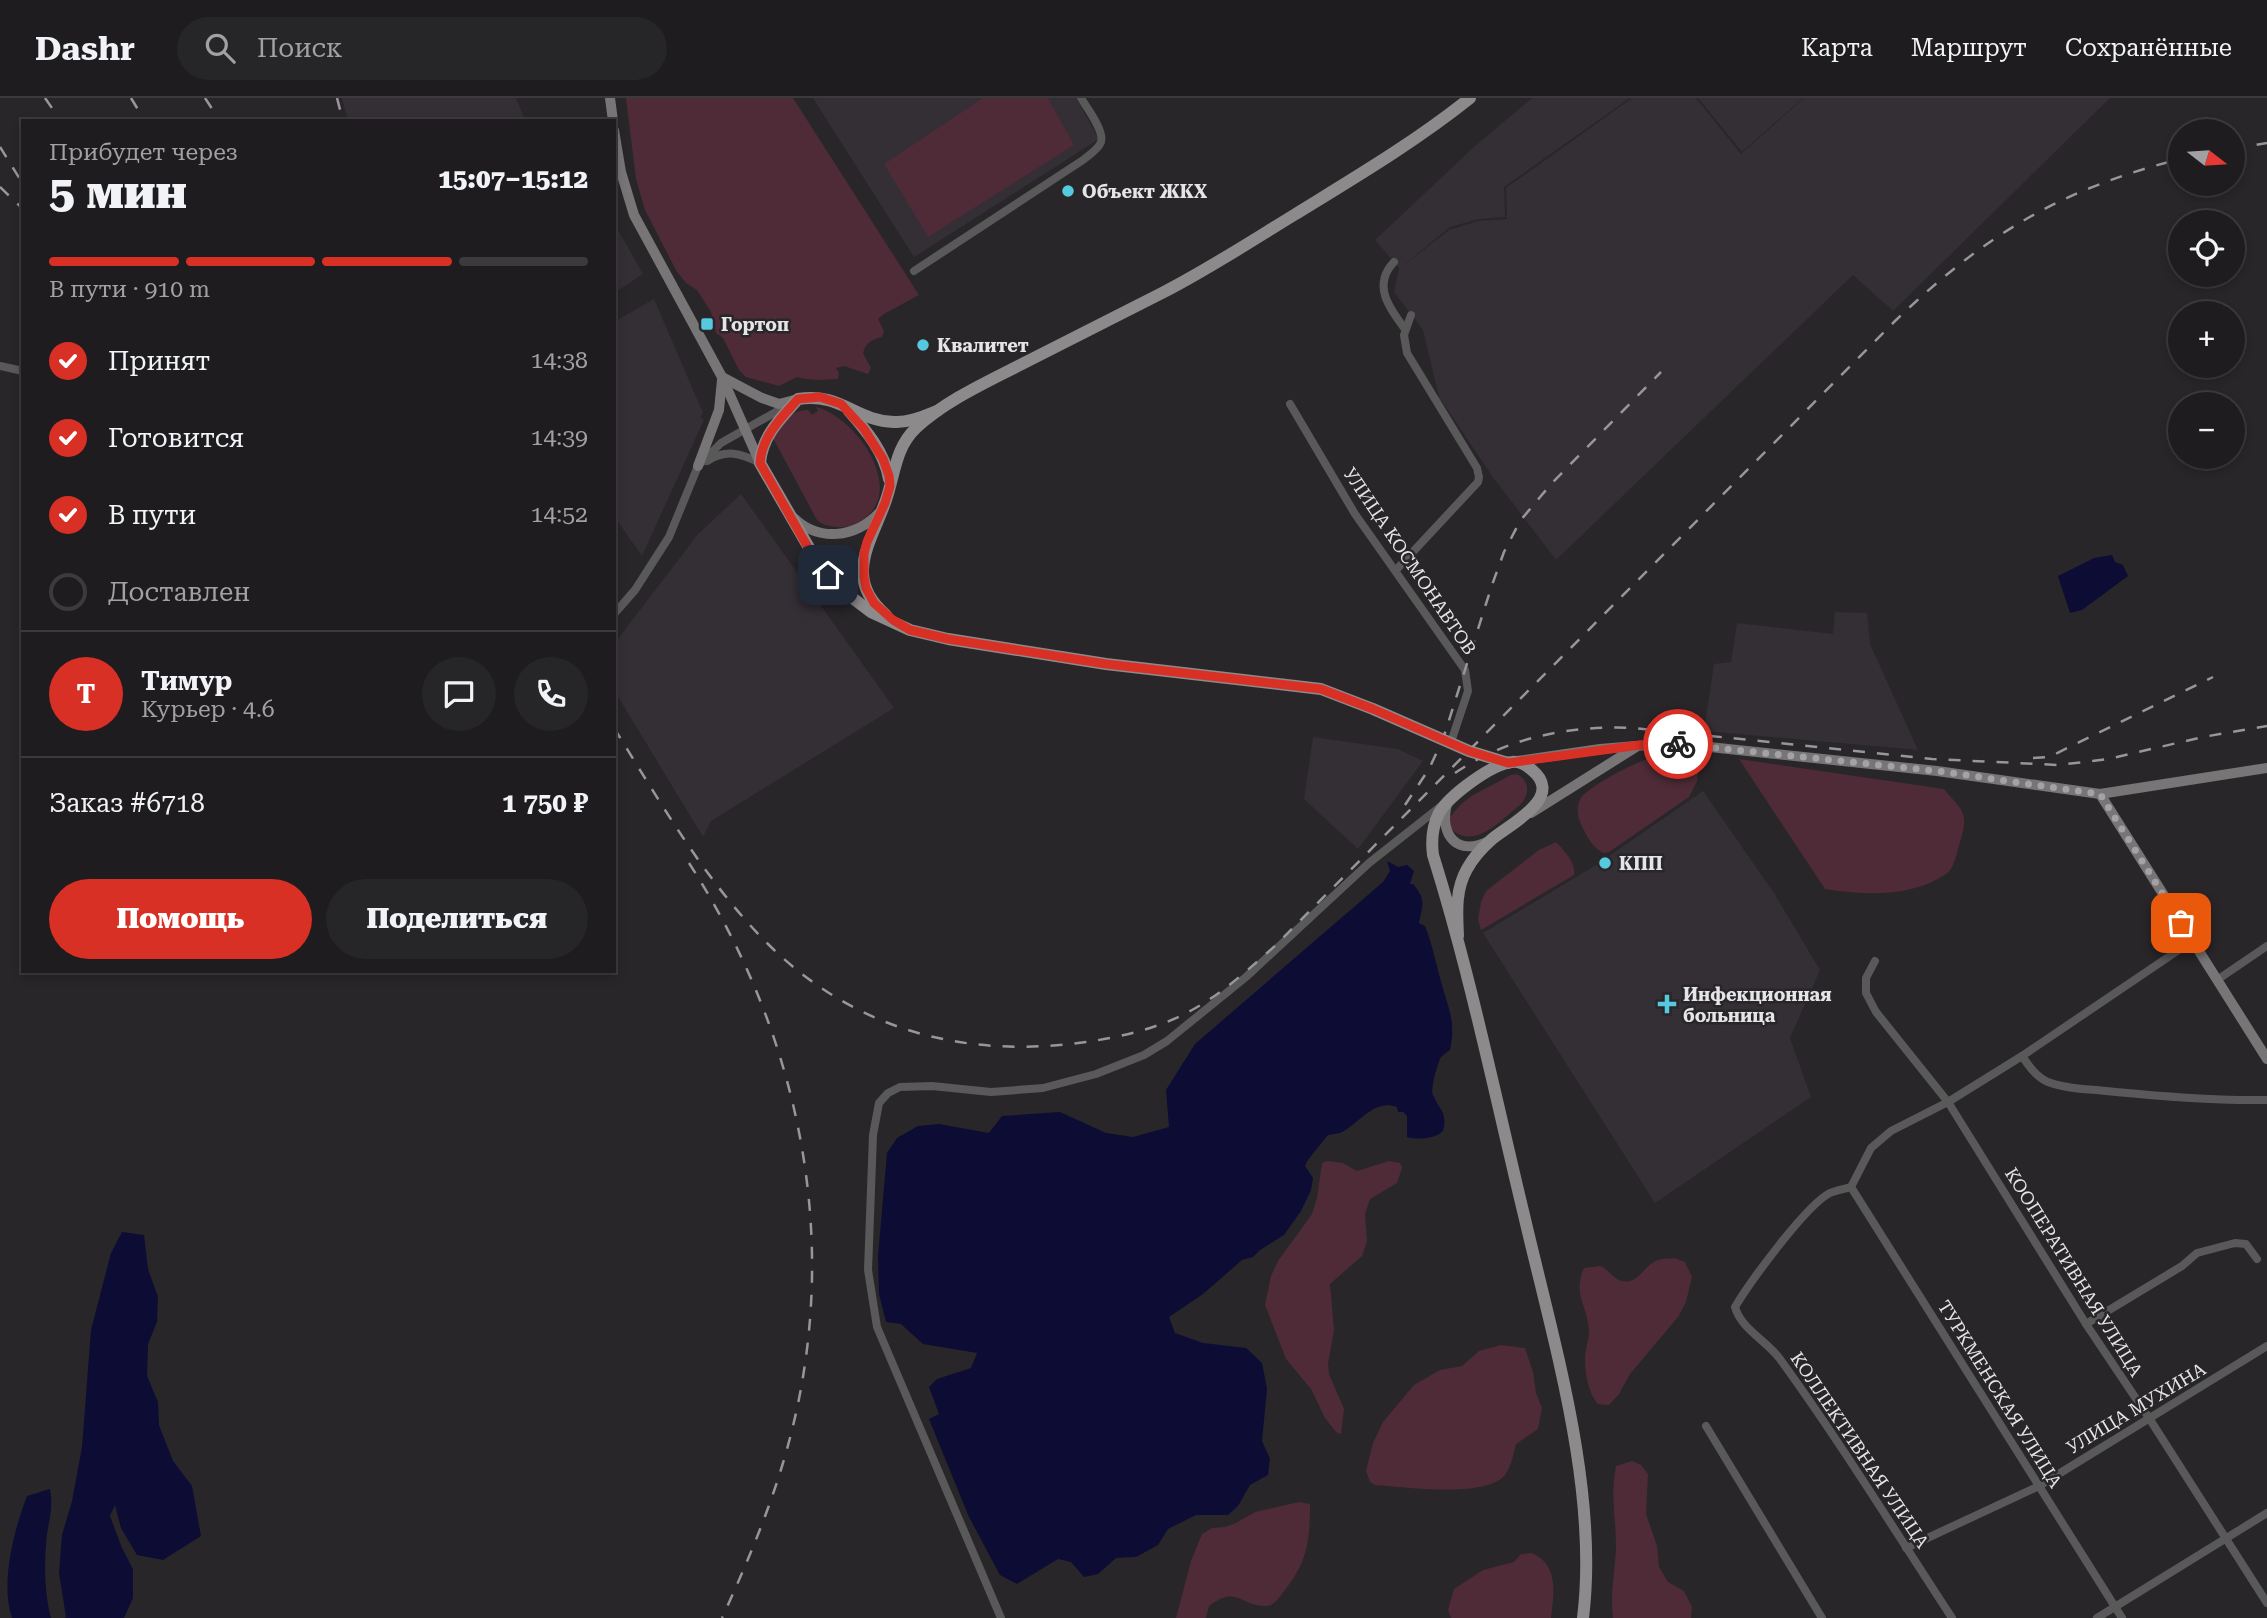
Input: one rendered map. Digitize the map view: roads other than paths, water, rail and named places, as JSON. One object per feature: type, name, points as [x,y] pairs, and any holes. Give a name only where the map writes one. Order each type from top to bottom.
[{"type":"main road","points":[[910,630],[874,603],[866,588],[864,554],[882,510],[902,445],[915,429],[937,411],[986,382],[1189,280],[1353,178],[1470,98]]},
{"type":"main road","points":[[937,411],[895,422],[872,418],[827,398],[798,399],[767,437],[762,447],[760,463],[814,558],[842,590],[871,612],[910,630],[948,639],[1106,664],[1321,689],[1477,754],[1512,762],[1533,771],[1539,781],[1540,797],[1528,814],[1492,839],[1470,864],[1461,881],[1457,901],[1458,936]]},
{"type":"main road","points":[[846,407],[883,459],[890,486]]},
{"type":"main road","points":[[1512,762],[1491,770],[1447,801],[1435,825],[1432,845],[1458,936],[1558,1363],[1580,1471],[1586,1537],[1583,1618]]},
{"type":"street","points":[[610,98],[613,119]]},
{"type":"street","points":[[914,271],[1098,147],[1102,139],[1081,98]]},
{"type":"street","points":[[616,142],[621,172],[634,215],[722,377],[760,463]]},
{"type":"street","points":[[1394,262],[1385,276],[1383,290],[1389,308],[1405,329]]},
{"type":"street","points":[[1395,570],[1478,482],[1479,477],[1477,468],[1407,353],[1405,329],[1411,315]]},
{"type":"street","points":[[0,366],[21,370]]},
{"type":"street","points":[[722,377],[779,404],[798,399]]},
{"type":"street","points":[[616,612],[635,590],[677,521],[719,410],[722,377]]},
{"type":"street","points":[[698,466],[721,443],[798,399]]},
{"type":"street","name":"УЛИЦА КОСМОНАВТОВ","points":[[1290,404],[1355,514],[1465,670],[1468,691],[1451,742]]},
{"type":"street","points":[[698,466],[717,455],[727,453],[743,455],[760,463]]},
{"type":"street","points":[[789,514],[808,529],[828,534],[846,534],[863,527],[882,510]]},
{"type":"street","points":[[1512,762],[1672,743],[1937,771],[2100,794],[2267,768]]},
{"type":"street","points":[[1528,814],[1640,745]]},
{"type":"street","points":[[2100,794],[2267,1059]]},
{"type":"street","points":[[1447,801],[1444,823],[1452,839],[1463,845],[1474,846],[1492,839]]},
{"type":"street","points":[[1001,1618],[993,1593],[884,1347],[875,1318],[867,1270],[873,1135],[879,1104],[888,1093],[900,1087],[932,1086],[991,1092],[1043,1088],[1096,1074],[1144,1055],[1167,1041],[1237,984],[1369,863],[1447,801]]},
{"type":"street","points":[[1851,1187],[1871,1148],[1891,1131],[1948,1102],[2022,1056],[2192,941]]},
{"type":"street","points":[[2217,980],[2267,946]]},
{"type":"street","name":"КООПЕРАТИВНАЯ УЛИЦА","points":[[1875,961],[1866,978],[1866,993],[1877,1012],[1948,1102],[2086,1324],[2267,1602]]},
{"type":"street","points":[[2022,1056],[2031,1070],[2046,1081],[2064,1086],[2173,1096],[2267,1100]]},
{"type":"street","name":"КОЛЛЕКТИВНАЯ УЛИЦА","points":[[1851,1187],[1830,1193],[1803,1216],[1735,1307],[1738,1316],[1777,1355],[1854,1465],[1952,1618]]},
{"type":"street","name":"ТУРКМЕНСКАЯ УЛИЦА","points":[[1851,1187],[2122,1618]]},
{"type":"street","points":[[2086,1324],[2182,1266],[2197,1253],[2235,1243],[2246,1244],[2256,1259]]},
{"type":"street","name":"УЛИЦА МУХИНА","points":[[1906,1548],[2039,1486],[2267,1346]]},
{"type":"street","points":[[1706,1426],[1822,1618]]},
{"type":"street","points":[[2097,1618],[2267,1513]]},
{"type":"railway","points":[[45,98],[60,119]]},
{"type":"railway","points":[[131,98],[144,119]]},
{"type":"railway","points":[[205,98],[219,119]]},
{"type":"railway","points":[[337,98],[342,119]]},
{"type":"railway","points":[[2245,147],[2267,143]]},
{"type":"railway","points":[[0,147],[21,181]]},
{"type":"railway","points":[[616,731],[704,868],[745,920],[802,974],[838,998],[875,1018],[915,1032],[955,1041],[998,1046],[1086,1042],[1154,1027],[1215,996],[1276,945],[1928,290],[1961,263],[2026,219],[2097,185],[2168,162]]},
{"type":"railway","points":[[0,187],[21,207]]},
{"type":"railway","points":[[1405,805],[1429,769],[1443,739],[1492,585],[1504,552],[1520,521],[1551,484],[1661,372]]},
{"type":"railway","points":[[2033,758],[2049,757],[2213,677]]},
{"type":"railway","points":[[1455,773],[1496,750],[1518,742],[1564,731],[1587,729],[1634,728],[1932,759],[2059,765],[2108,759],[2203,737],[2267,726]]},
{"type":"railway","points":[[689,863],[727,928],[758,995],[782,1065],[800,1136],[810,1209],[812,1282],[806,1356],[792,1430],[762,1526],[722,1618]]},
{"type":"place","name":"Объект ЖКХ","points":[[1068,191]]},
{"type":"place","name":"Гортоп","points":[[707,324]]},
{"type":"place","name":"Квалитет","points":[[923,345]]},
{"type":"place","name":"КПП","points":[[1605,863]]},
{"type":"place","name":"Инфекционная больница","points":[[1667,1004]]}]
